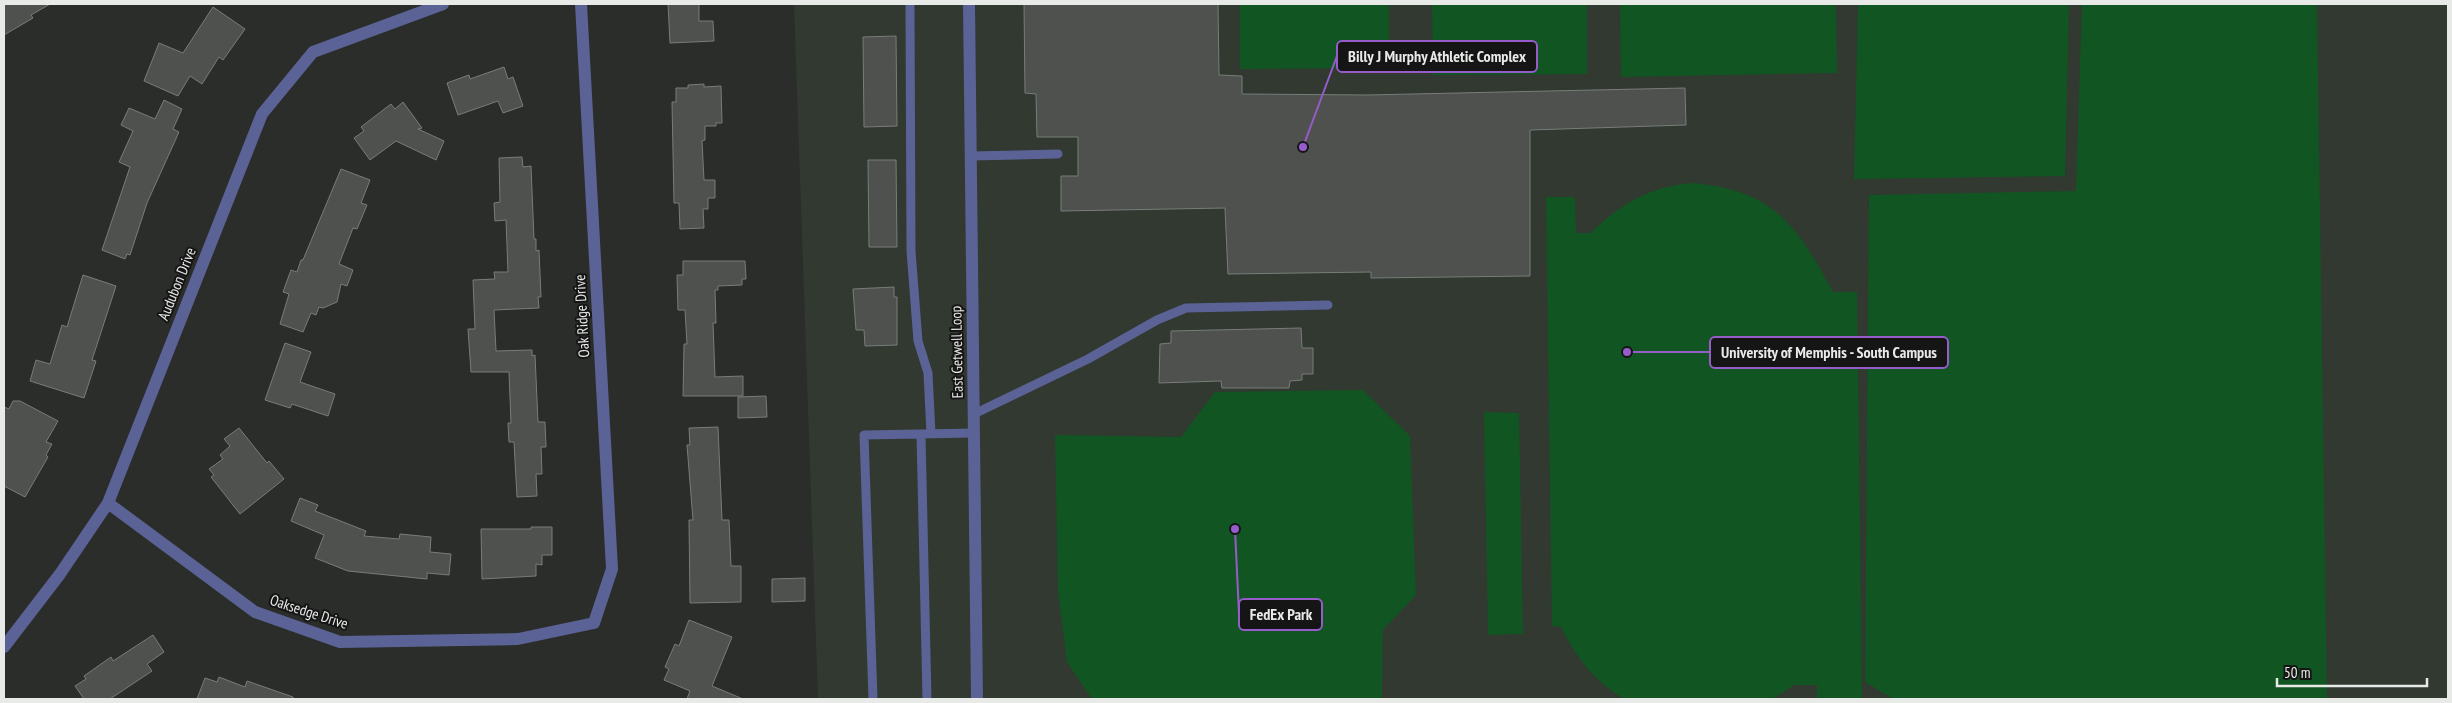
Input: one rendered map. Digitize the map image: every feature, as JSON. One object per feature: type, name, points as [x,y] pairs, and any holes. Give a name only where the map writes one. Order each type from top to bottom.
[{"type":"street","name":"Audubon Drive","points":[[4,647],[60,574],[108,503],[262,114],[313,52],[443,4]]},
{"type":"street","name":"Oak Ridge Drive","points":[[580,4],[612,569],[594,623]]},
{"type":"street","name":"East Getwell Loop","points":[[969,4],[977,699]]},
{"type":"street","name":"Oaksedge Drive","points":[[108,503],[256,612],[340,642],[518,639],[594,623]]},
{"type":"lane","points":[[910,4],[911,252],[918,341],[928,373],[932,434]]},
{"type":"lane","points":[[971,156],[1058,154]]},
{"type":"lane","points":[[974,414],[1088,359],[1157,320],[1186,308],[1328,305]]},
{"type":"lane","points":[[873,699],[864,436],[974,433]]},
{"type":"lane","points":[[921,435],[927,699]]},
{"type":"shaded area","points":[[794,4],[2448,4],[2448,699],[818,699]]},
{"type":"green space","points":[[1240,4],[1389,4],[1389,68],[1240,69]]},
{"type":"green space","points":[[1432,4],[1587,4],[1587,74],[1433,75]]},
{"type":"green space","points":[[1620,4],[1836,4],[1837,73],[1621,77]]},
{"type":"green space","points":[[1858,4],[2069,4],[2065,176],[1854,179]]},
{"type":"green space","points":[[2082,4],[2317,4],[2327,699],[1893,699],[1865,682],[1869,195],[2076,191]]},
{"type":"green space","points":[[1693,183],[1721,187],[1744,194],[1763,203],[1780,215],[1794,230],[1820,268],[1833,292],[1857,292],[1862,699],[1817,699],[1817,685],[1794,685],[1773,699],[1624,699],[1613,692],[1587,668],[1561,627],[1552,626],[1546,197],[1575,197],[1576,233],[1591,233],[1602,222],[1637,198],[1664,188]]},
{"type":"green space","points":[[1363,390],[1410,436],[1416,595],[1383,630],[1382,699],[1092,699],[1067,662],[1058,591],[1055,435],[1181,437],[1215,392]]},
{"type":"green space","points":[[1484,412],[1519,413],[1523,634],[1488,635]]},
{"type":"building","points":[[4,4],[50,4],[31,15],[33,18],[4,35]]},
{"type":"building","points":[[668,4],[699,4],[699,21],[713,21],[714,41],[670,43]]},
{"type":"building","points":[[1024,4],[1218,4],[1219,75],[1242,76],[1242,94],[1367,95],[1685,88],[1686,125],[1530,130],[1530,276],[1371,278],[1371,272],[1228,274],[1225,208],[1061,211],[1061,176],[1078,176],[1078,137],[1037,137],[1036,94],[1025,93]]},
{"type":"building","points":[[213,7],[245,29],[223,60],[219,57],[202,84],[190,76],[178,96],[144,81],[159,43],[183,53]]},
{"type":"building","points":[[896,36],[897,126],[864,127],[863,37]]},
{"type":"building","points":[[504,67],[508,79],[513,77],[523,106],[503,113],[498,101],[458,115],[447,83],[469,75],[470,79]]},
{"type":"building","points":[[704,84],[704,87],[721,86],[722,123],[716,123],[716,126],[705,126],[705,140],[702,141],[704,180],[715,180],[715,198],[708,198],[708,209],[703,209],[704,228],[680,229],[679,203],[674,203],[672,102],[676,102],[676,88],[688,88],[688,85]]},
{"type":"building","points":[[164,100],[182,109],[173,129],[179,132],[147,203],[130,255],[127,254],[125,259],[102,250],[130,167],[119,162],[133,131],[121,125],[129,108],[155,119]]},
{"type":"building","points":[[403,102],[422,128],[418,129],[444,141],[436,160],[396,141],[370,160],[354,138],[364,131],[361,127],[391,104],[395,109]]},
{"type":"building","points":[[522,157],[523,167],[531,166],[534,239],[536,239],[536,251],[539,250],[541,297],[538,297],[539,308],[494,310],[496,351],[532,350],[532,356],[535,355],[538,422],[545,422],[546,447],[541,447],[542,474],[536,474],[537,496],[517,497],[514,442],[509,442],[508,423],[511,423],[509,372],[471,372],[468,329],[475,329],[473,280],[495,279],[494,272],[508,272],[506,220],[495,221],[494,203],[500,202],[499,158]]},
{"type":"building","points":[[868,160],[896,160],[897,247],[869,247]]},
{"type":"building","points":[[341,169],[370,180],[361,203],[367,205],[357,229],[353,228],[339,264],[353,270],[347,286],[341,284],[337,302],[323,308],[319,307],[316,315],[311,313],[303,332],[280,324],[289,294],[283,292],[291,270],[297,272],[301,260],[303,260]]},
{"type":"building","points":[[683,261],[745,261],[746,279],[742,279],[742,285],[718,286],[718,290],[715,290],[716,323],[713,323],[715,377],[743,376],[743,396],[683,396],[684,344],[687,344],[685,310],[678,310],[677,275],[683,275]]},
{"type":"building","points":[[83,275],[116,286],[92,360],[96,361],[84,398],[30,381],[36,360],[50,364],[62,325],[67,327]]},
{"type":"building","points":[[894,287],[894,297],[897,297],[897,345],[865,346],[864,330],[856,330],[853,289]]},
{"type":"building","points":[[1301,328],[1302,348],[1313,348],[1313,374],[1302,374],[1302,380],[1290,381],[1289,388],[1222,388],[1221,381],[1159,383],[1160,344],[1171,343],[1171,331]]},
{"type":"building","points":[[285,343],[311,352],[300,382],[335,394],[328,416],[292,404],[290,408],[265,400]]},
{"type":"building","points":[[766,396],[767,417],[738,418],[738,397]]},
{"type":"building","points":[[13,401],[20,401],[58,421],[46,442],[52,444],[46,455],[48,457],[25,497],[4,486],[4,407],[9,409]]},
{"type":"building","points":[[718,427],[722,520],[729,520],[731,566],[741,566],[741,602],[690,603],[689,520],[693,520],[687,445],[690,445],[689,428]]},
{"type":"building","points":[[239,428],[267,463],[269,461],[284,479],[240,514],[211,477],[214,475],[209,469],[223,459],[220,455],[230,446],[224,439]]},
{"type":"building","points":[[300,498],[318,505],[315,511],[366,531],[364,536],[399,539],[400,534],[431,537],[430,552],[451,554],[449,575],[427,573],[427,579],[348,571],[315,558],[324,535],[291,521]]},
{"type":"building","points":[[531,527],[552,527],[552,555],[542,555],[542,565],[536,564],[536,576],[482,579],[481,529],[531,529]]},
{"type":"building","points":[[805,578],[805,601],[772,602],[772,579]]},
{"type":"building","points":[[689,620],[732,637],[712,686],[743,699],[687,699],[690,691],[664,680],[669,669],[665,667],[675,644],[679,646]]},
{"type":"building","points":[[153,635],[164,652],[147,664],[152,671],[110,699],[84,699],[75,686],[86,679],[84,676],[111,657],[113,661]]},
{"type":"building","points":[[219,677],[245,687],[247,681],[293,697],[293,699],[197,699],[205,678],[217,682]]},
{"type":"place","name":"Billy J Murphy Athletic Complex","points":[[1303,147]]},
{"type":"place","name":"University of Memphis - South Campus","points":[[1627,352]]},
{"type":"place","name":"FedEx Park","points":[[1235,529]]}]
